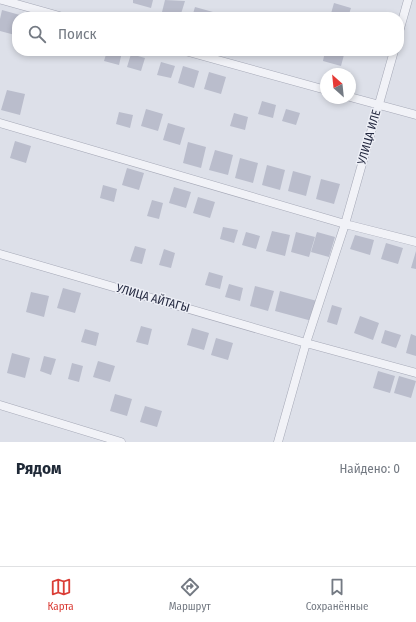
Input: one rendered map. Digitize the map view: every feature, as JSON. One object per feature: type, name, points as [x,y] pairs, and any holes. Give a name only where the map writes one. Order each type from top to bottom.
[{"type":"street","points":[[2,0],[45,12]]},
{"type":"street","points":[[404,14],[408,0]]},
{"type":"street","points":[[203,56],[320,88]]},
{"type":"street","name":"УЛИЦА ИЛЕ","points":[[345,224],[393,56]]},
{"type":"street","points":[[356,99],[416,115]]},
{"type":"street","points":[[0,123],[345,224],[416,242]]},
{"type":"street","points":[[278,442],[306,343],[345,224]]},
{"type":"street","name":"УЛИЦА АЙТАГЫ","points":[[0,254],[306,343],[416,372]]},
{"type":"street","points":[[0,405],[121,442]]},
{"type":"building","points":[[133,0],[153,0],[151,8],[133,3]]},
{"type":"building","points":[[165,0],[185,1],[182,12],[162,12]]},
{"type":"building","points":[[334,3],[351,8],[350,12],[331,12]]},
{"type":"building","points":[[195,7],[213,12],[194,12]]},
{"type":"building","points":[[2,10],[12,13],[12,34],[0,31]]},
{"type":"building","points":[[106,56],[121,56],[119,65],[104,61]]},
{"type":"building","points":[[130,56],[145,58],[141,71],[127,67]]},
{"type":"building","points":[[324,56],[344,56],[341,66],[323,61]]},
{"type":"building","points":[[161,62],[175,66],[171,78],[157,75]]},
{"type":"building","points":[[183,66],[199,71],[194,88],[178,83]]},
{"type":"building","points":[[209,72],[226,77],[221,94],[204,89]]},
{"type":"building","points":[[7,90],[25,94],[20,115],[1,110]]},
{"type":"building","points":[[262,101],[276,105],[273,118],[258,114]]},
{"type":"building","points":[[146,109],[163,114],[158,131],[141,126]]},
{"type":"building","points":[[286,109],[300,113],[296,125],[282,121]]},
{"type":"building","points":[[119,112],[133,115],[130,128],[116,124]]},
{"type":"building","points":[[234,113],[248,117],[245,130],[230,126]]},
{"type":"building","points":[[168,123],[185,128],[180,145],[163,140]]},
{"type":"building","points":[[15,141],[31,146],[26,163],[10,158]]},
{"type":"building","points":[[188,142],[206,147],[201,168],[183,163]]},
{"type":"building","points":[[215,150],[233,155],[228,175],[209,170]]},
{"type":"building","points":[[240,158],[258,163],[253,183],[235,178]]},
{"type":"building","points":[[267,165],[285,170],[280,190],[262,185]]},
{"type":"building","points":[[127,168],[144,173],[139,190],[122,185]]},
{"type":"building","points":[[293,171],[311,176],[306,196],[288,191]]},
{"type":"building","points":[[321,179],[340,184],[334,204],[316,199]]},
{"type":"building","points":[[103,185],[117,189],[114,202],[100,198]]},
{"type":"building","points":[[174,187],[191,192],[186,208],[169,203]]},
{"type":"building","points":[[198,197],[215,202],[210,218],[193,213]]},
{"type":"building","points":[[152,200],[163,203],[159,219],[147,216]]},
{"type":"building","points":[[223,227],[238,230],[234,243],[220,239]]},
{"type":"building","points":[[272,231],[290,235],[285,256],[266,251]]},
{"type":"building","points":[[246,232],[260,236],[256,249],[242,245]]},
{"type":"building","points":[[296,232],[315,237],[309,257],[291,252]]},
{"type":"building","points":[[317,232],[335,237],[329,257],[311,252]]},
{"type":"building","points":[[355,235],[374,240],[370,255],[350,249]]},
{"type":"building","points":[[386,243],[403,248],[398,264],[381,259]]},
{"type":"building","points":[[135,246],[146,249],[142,264],[130,261]]},
{"type":"building","points":[[164,249],[175,253],[171,268],[159,265]]},
{"type":"building","points":[[416,251],[416,269],[411,268]]},
{"type":"building","points":[[209,272],[223,276],[220,289],[205,285]]},
{"type":"building","points":[[229,284],[243,288],[240,301],[225,297]]},
{"type":"building","points":[[255,286],[274,291],[268,311],[250,306]]},
{"type":"building","points":[[63,288],[81,293],[75,313],[57,308]]},
{"type":"building","points":[[280,291],[317,301],[312,321],[275,311]]},
{"type":"building","points":[[31,292],[49,296],[44,317],[26,312]]},
{"type":"building","points":[[332,305],[342,308],[337,325],[327,322]]},
{"type":"building","points":[[360,316],[379,323],[373,340],[354,333]]},
{"type":"building","points":[[141,326],[152,329],[148,345],[136,342]]},
{"type":"building","points":[[192,328],[209,333],[204,350],[187,345]]},
{"type":"building","points":[[85,329],[99,333],[96,346],[81,342]]},
{"type":"building","points":[[385,330],[401,335],[396,348],[381,343]]},
{"type":"building","points":[[411,334],[416,336],[416,356],[406,353]]},
{"type":"building","points":[[216,338],[233,343],[228,360],[211,355]]},
{"type":"building","points":[[12,353],[30,358],[25,378],[7,373]]},
{"type":"building","points":[[44,356],[56,359],[51,375],[40,371]]},
{"type":"building","points":[[98,361],[115,366],[110,382],[93,377]]},
{"type":"building","points":[[72,363],[83,366],[79,382],[68,379]]},
{"type":"building","points":[[378,371],[395,376],[390,393],[373,388]]},
{"type":"building","points":[[399,376],[416,381],[411,398],[394,393]]},
{"type":"building","points":[[115,394],[132,399],[127,416],[110,411]]},
{"type":"building","points":[[145,406],[162,411],[157,427],[140,422]]}]
